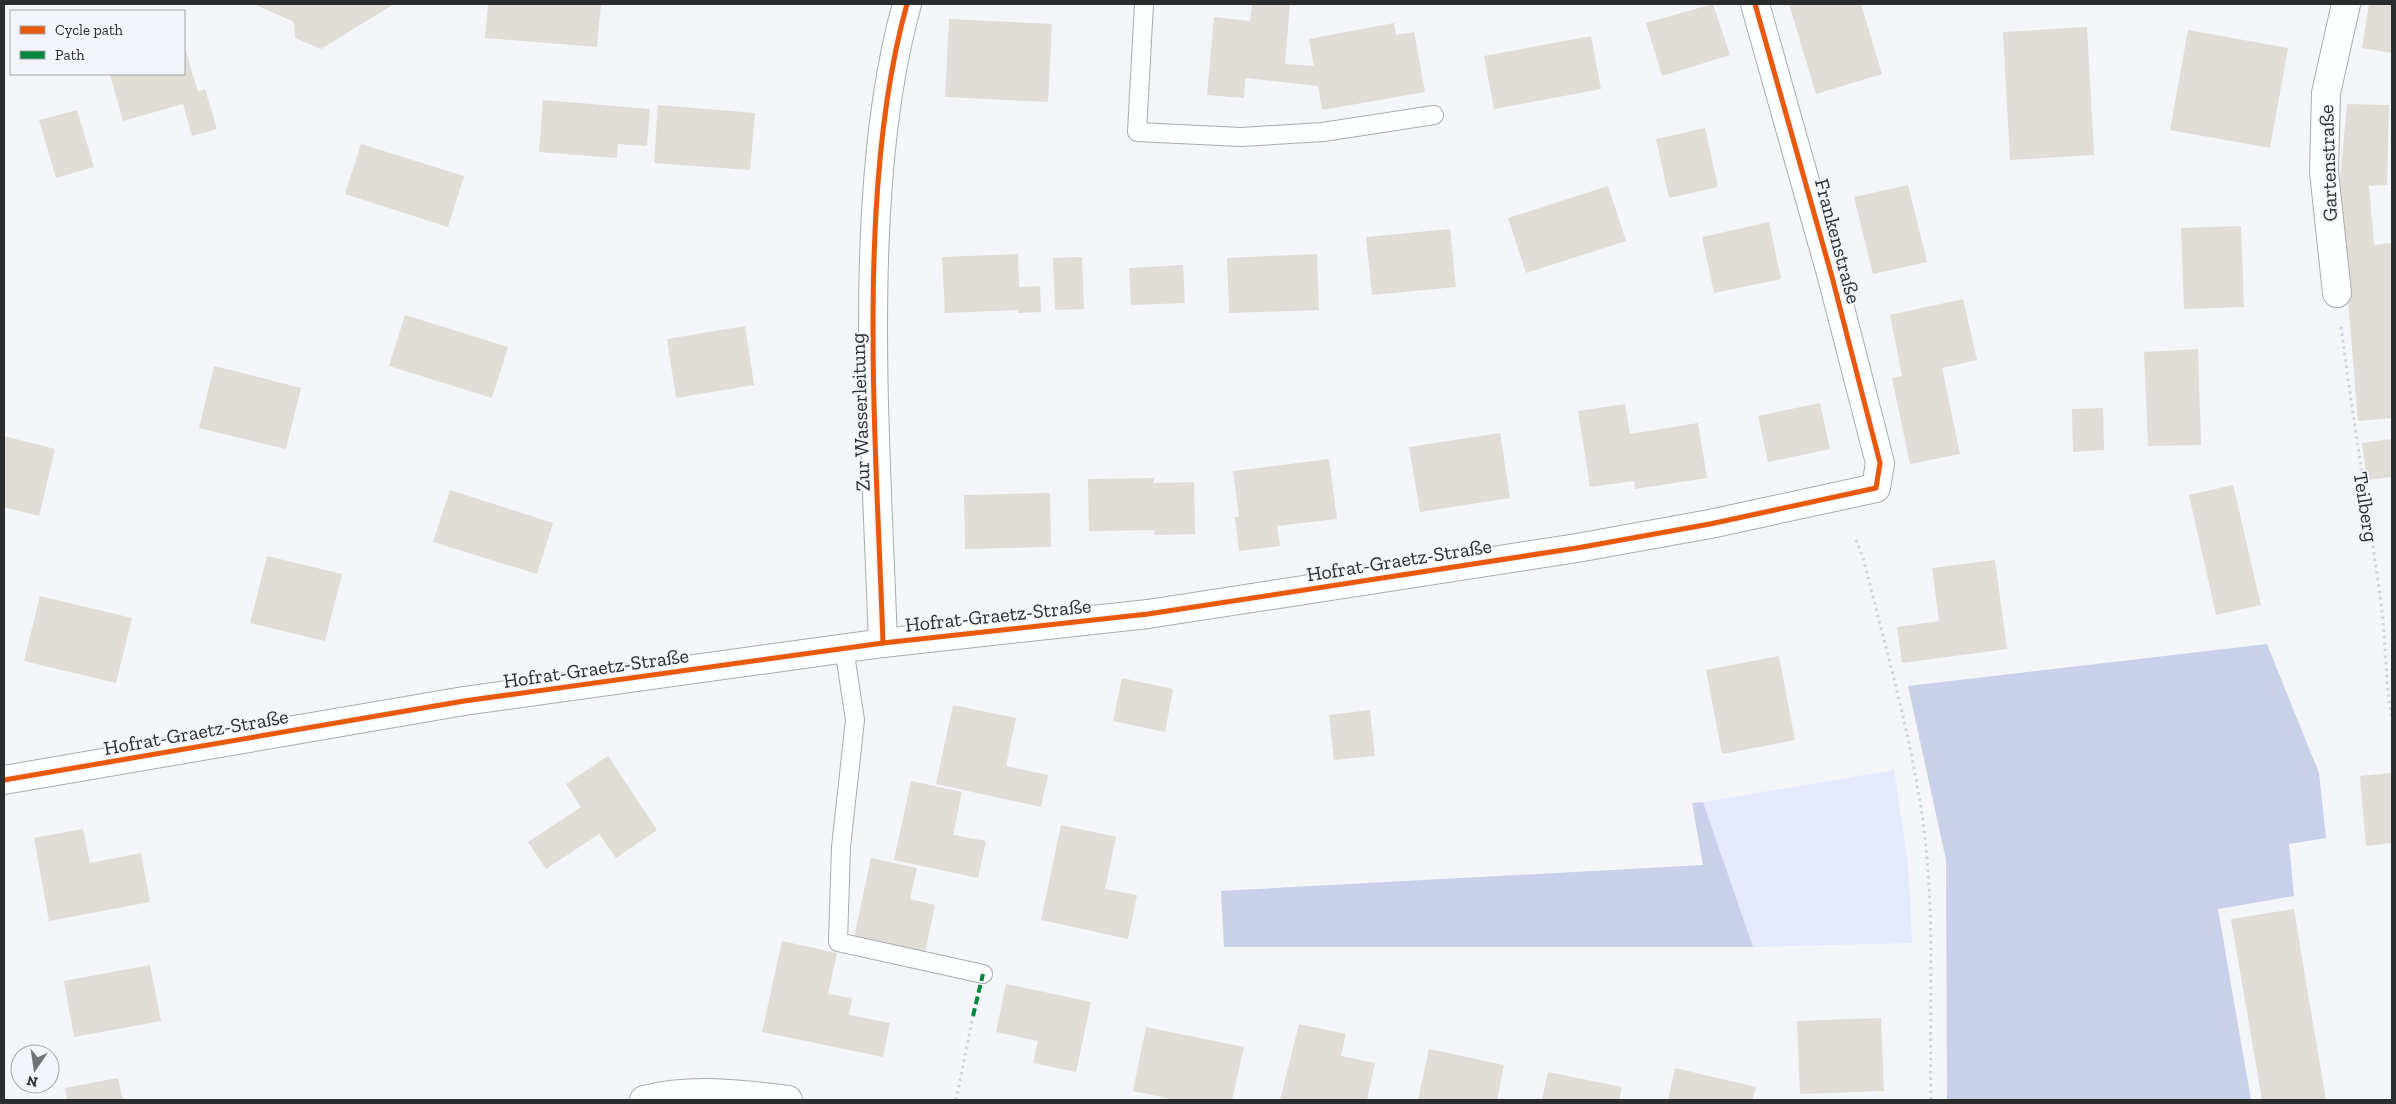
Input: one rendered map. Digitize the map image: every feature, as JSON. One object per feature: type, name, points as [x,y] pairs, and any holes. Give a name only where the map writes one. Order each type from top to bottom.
[{"type":"street","name":"Zur Wasserleitung","points":[[883,643],[873,351],[873,270],[886,105],[907,4]]},
{"type":"street","name":"Frankenstraße","points":[[1755,4],[1832,277],[1880,463],[1876,488]]},
{"type":"street","name":"Gartenstraße","points":[[2337,293],[2324,172],[2326,93],[2346,4]]},
{"type":"street","name":"Hofrat-Graetz-Straße","points":[[4,780],[464,702],[844,648],[1148,614],[1577,548],[1710,524],[1876,488]]},
{"type":"street","points":[[644,1100],[665,1095],[696,1093],[733,1094],[788,1100]]},
{"type":"lane","points":[[1144,4],[1137,132],[1251,137],[1323,132],[1434,114]]},
{"type":"lane","points":[[844,648],[854,720],[841,847],[838,942],[983,974]]},
{"type":"path","points":[[1856,540],[1863,557],[1910,748],[1919,797],[1927,857],[1931,919],[1931,1100]]},
{"type":"path","points":[[956,1100],[974,1016]]},
{"type":"shaded area","points":[[2267,644],[2319,773],[2326,838],[2289,844],[2294,896],[2218,909],[2251,1100],[1947,1100],[1946,860],[1908,686]]},
{"type":"shaded area","points":[[1894,770],[1908,865],[1912,943],[1753,947],[1703,802]]},
{"type":"shaded area","points":[[1703,802],[1753,947],[1224,947],[1221,891],[1703,865],[1692,803]]},
{"type":"building","points":[[254,4],[394,4],[321,49],[295,38],[294,22]]},
{"type":"building","points":[[488,4],[601,4],[597,47],[485,38]]},
{"type":"building","points":[[1252,4],[1290,4],[1285,64],[1314,66],[1309,39],[1394,23],[1396,35],[1414,32],[1425,92],[1322,110],[1318,86],[1245,78],[1244,98],[1207,95],[1214,17],[1250,21]]},
{"type":"building","points":[[1713,4],[1730,55],[1662,76],[1646,23]]},
{"type":"building","points":[[1789,4],[1861,4],[1882,74],[1816,94]]},
{"type":"building","points":[[2369,4],[2392,4],[2392,53],[2362,48]]},
{"type":"building","points":[[949,19],[1052,24],[1048,102],[945,97]]},
{"type":"building","points":[[2087,27],[2094,155],[2010,160],[2003,32]]},
{"type":"building","points":[[2188,30],[2288,48],[2270,148],[2170,130]]},
{"type":"building","points":[[1591,36],[1601,89],[1494,109],[1484,56]]},
{"type":"building","points":[[185,48],[198,92],[205,89],[217,129],[192,136],[183,104],[123,121],[110,75],[185,75]]},
{"type":"building","points":[[543,100],[650,109],[647,146],[618,144],[617,158],[539,152]]},
{"type":"building","points":[[2347,104],[2389,105],[2387,185],[2369,186],[2374,245],[2392,243],[2392,418],[2358,421],[2339,189]]},
{"type":"building","points":[[658,105],[755,113],[750,170],[654,163]]},
{"type":"building","points":[[77,110],[94,167],[56,178],[39,120]]},
{"type":"building","points":[[1705,128],[1718,187],[1669,198],[1656,139]]},
{"type":"building","points":[[361,144],[464,176],[448,227],[345,194]]},
{"type":"building","points":[[1908,185],[1927,262],[1873,274],[1854,197]]},
{"type":"building","points":[[1608,186],[1626,241],[1526,273],[1508,218]]},
{"type":"building","points":[[1769,222],[1781,279],[1714,293],[1702,237]]},
{"type":"building","points":[[2241,226],[2244,307],[2184,309],[2181,228]]},
{"type":"building","points":[[1450,229],[1456,287],[1372,295],[1366,237]]},
{"type":"building","points":[[1018,254],[1019,287],[1040,286],[1041,312],[1018,313],[1018,310],[945,313],[942,257]]},
{"type":"building","points":[[1317,254],[1319,310],[1229,313],[1227,258]]},
{"type":"building","points":[[1082,257],[1084,309],[1055,310],[1053,258]]},
{"type":"building","points":[[1183,265],[1185,303],[1131,305],[1129,268]]},
{"type":"building","points":[[1963,299],[1977,360],[1942,368],[1960,454],[1910,464],[1892,378],[1902,376],[1890,315]]},
{"type":"building","points":[[405,315],[508,347],[492,398],[389,366]]},
{"type":"building","points":[[745,326],[754,385],[676,398],[667,339]]},
{"type":"building","points":[[2198,349],[2201,445],[2148,446],[2144,352]]},
{"type":"building","points":[[214,366],[301,388],[286,449],[199,428]]},
{"type":"building","points":[[1820,403],[1830,449],[1768,462],[1758,416]]},
{"type":"building","points":[[1625,404],[1630,434],[1698,423],[1707,478],[1635,489],[1634,481],[1590,487],[1578,411]]},
{"type":"building","points":[[2103,408],[2104,450],[2073,452],[2072,409]]},
{"type":"building","points":[[1500,433],[1510,498],[1420,512],[1409,447]]},
{"type":"building","points":[[4,436],[55,449],[39,516],[4,507]]},
{"type":"building","points":[[2392,439],[2392,477],[2367,480],[2362,443]]},
{"type":"building","points":[[1329,459],[1337,519],[1277,526],[1280,546],[1239,551],[1235,517],[1239,517],[1233,471]]},
{"type":"building","points":[[1154,478],[1154,483],[1194,482],[1195,534],[1154,535],[1155,530],[1089,531],[1088,479]]},
{"type":"building","points":[[2233,485],[2261,605],[2216,615],[2189,495]]},
{"type":"building","points":[[450,490],[553,523],[537,574],[433,542]]},
{"type":"building","points":[[1050,493],[1051,547],[965,549],[964,495]]},
{"type":"building","points":[[267,556],[342,574],[325,641],[250,623]]},
{"type":"building","points":[[1995,560],[2007,649],[1902,663],[1897,627],[1939,621],[1932,568]]},
{"type":"building","points":[[40,596],[132,618],[116,683],[24,661]]},
{"type":"building","points":[[1779,656],[1795,740],[1722,754],[1706,670]]},
{"type":"building","points":[[1122,678],[1173,689],[1165,732],[1113,721]]},
{"type":"building","points":[[953,705],[1016,718],[1006,766],[1048,775],[1041,807],[936,784]]},
{"type":"building","points":[[1370,710],[1375,756],[1334,760],[1329,715]]},
{"type":"building","points":[[608,756],[657,830],[616,858],[599,834],[546,869],[528,842],[581,807],[566,784]]},
{"type":"building","points":[[2392,773],[2392,843],[2366,846],[2360,776]]},
{"type":"building","points":[[911,781],[962,792],[953,835],[986,841],[978,878],[894,860]]},
{"type":"building","points":[[1061,825],[1116,837],[1105,889],[1137,895],[1128,939],[1041,920]]},
{"type":"building","points":[[83,829],[90,863],[141,853],[150,902],[49,921],[34,838]]},
{"type":"building","points":[[871,858],[917,868],[910,899],[935,905],[925,953],[854,938]]},
{"type":"building","points":[[2294,909],[2326,1100],[2262,1100],[2231,919]]},
{"type":"building","points":[[782,941],[837,953],[828,994],[852,998],[849,1015],[890,1023],[883,1057],[762,1032]]},
{"type":"building","points":[[150,965],[161,1021],[74,1037],[64,981]]},
{"type":"building","points":[[1006,984],[1091,1002],[1076,1072],[1033,1063],[1038,1041],[996,1032]]},
{"type":"building","points":[[1881,1018],[1884,1091],[1800,1094],[1797,1021]]},
{"type":"building","points":[[1299,1024],[1346,1034],[1341,1056],[1375,1063],[1367,1100],[1280,1100]]},
{"type":"building","points":[[1146,1027],[1244,1047],[1232,1100],[1176,1100],[1133,1091]]},
{"type":"building","points":[[1429,1049],[1504,1065],[1497,1100],[1418,1100]]},
{"type":"building","points":[[1675,1068],[1756,1087],[1752,1100],[1668,1100]]},
{"type":"building","points":[[1548,1072],[1622,1087],[1619,1100],[1542,1100]]},
{"type":"building","points":[[118,1078],[123,1100],[67,1100],[65,1088]]},
{"type":"marked path","points":[[973,1016],[983,974]]},
{"type":"cycle path","points":[[883,643],[873,374],[876,212],[890,81],[907,4]]},
{"type":"cycle path","points":[[4,780],[464,701],[883,643],[1148,614],[1577,548],[1710,524],[1876,488],[1880,463],[1832,277],[1755,4]]}]
